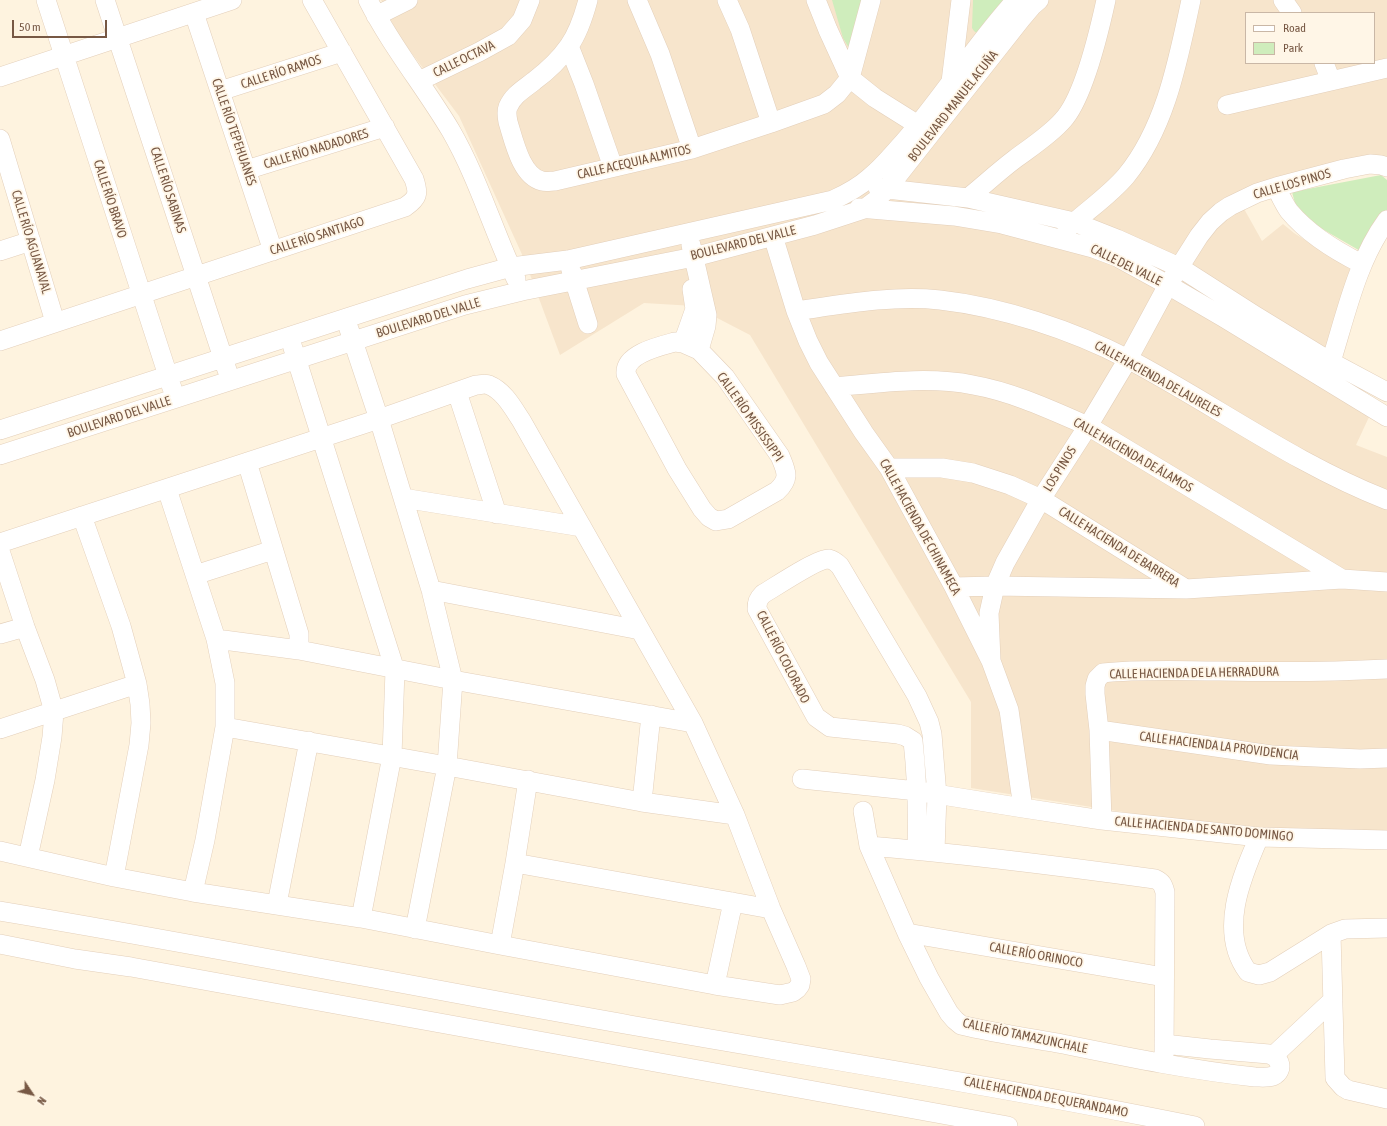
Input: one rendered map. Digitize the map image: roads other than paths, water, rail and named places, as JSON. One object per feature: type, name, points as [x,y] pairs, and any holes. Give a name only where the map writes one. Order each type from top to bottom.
[{"type":"street","name":"CALLE RÍO BRAVO","points":[[46,0],[175,399]]},
{"type":"street","name":"CALLE RÍO SABINAS","points":[[105,0],[231,381]]},
{"type":"street","points":[[0,77],[232,0]]},
{"type":"street","name":"CALLE RÍO SANTIAGO","points":[[0,341],[405,207],[414,201],[417,194],[414,179],[312,0]]},
{"type":"street","points":[[408,0],[372,8],[401,56],[419,81],[451,132],[471,171],[522,291]]},
{"type":"street","name":"CALLE OCTAVA","points":[[419,81],[508,36],[522,20],[530,0]]},
{"type":"street","name":"CALLE ACEQUIA ALMITOS","points":[[588,0],[569,46],[546,71],[521,90],[511,101],[507,109],[507,116],[516,147],[528,172],[533,177],[543,181],[555,181],[692,149],[824,104],[837,94],[850,78],[871,0]]},
{"type":"street","points":[[637,0],[660,54],[692,149]]},
{"type":"street","points":[[727,0],[740,29],[771,123]]},
{"type":"street","points":[[816,0],[850,78],[875,98],[918,125]]},
{"type":"street","points":[[950,84],[961,0]]},
{"type":"street","name":"BOULEVARD MANUEL ACUÑA","points":[[858,186],[869,179],[878,170],[918,125],[1016,0]]},
{"type":"street","name":"BOULEVARD MANUEL ACUÑA","points":[[864,209],[887,190],[1032,6],[1039,0]]},
{"type":"street","points":[[968,198],[1049,133],[1063,120],[1071,109],[1090,59],[1106,0]]},
{"type":"street","points":[[1059,238],[1074,222],[1113,189],[1126,175],[1140,155],[1154,129],[1164,104],[1172,78],[1191,0]]},
{"type":"street","points":[[1283,0],[1291,12]]},
{"type":"street","name":"CALLE RÍO TEPEHUANES","points":[[194,13],[273,251]]},
{"type":"street","points":[[569,46],[613,167]]},
{"type":"street","name":"CALLE RÍO RAMOS","points":[[220,92],[342,52]]},
{"type":"street","points":[[1324,64],[1331,81]]},
{"type":"street","points":[[1227,105],[1387,68]]},
{"type":"street","name":"CALLE RÍO NADADORES","points":[[246,170],[385,127]]},
{"type":"street","name":"CALLE RÍO AGUANAVAL","points":[[0,139],[3,160],[31,242],[55,322]]},
{"type":"street","name":"CALLE LOS PINOS","points":[[1179,267],[1210,222],[1221,212],[1243,199],[1276,187],[1344,169],[1370,164],[1387,167]]},
{"type":"street","name":"CALLE DEL VALLE","points":[[858,186],[968,198],[1074,222],[1116,238],[1179,267],[1254,315],[1332,362],[1387,392]]},
{"type":"street","name":"BOULEVARD DEL VALLE","points":[[0,430],[467,279],[511,267],[568,260],[833,200],[858,186]]},
{"type":"street","points":[[1276,187],[1289,210],[1303,225],[1345,255],[1362,264]]},
{"type":"street","name":"CALLE DEL VALLE","points":[[833,200],[864,209],[916,212],[1002,224],[1059,238],[1117,257],[1236,325],[1387,417]]},
{"type":"street","name":"BOULEVARD DEL VALLE","points":[[0,455],[465,305],[522,291],[689,258],[816,225],[864,209]]},
{"type":"street","points":[[1332,362],[1362,264],[1381,228],[1387,220]]},
{"type":"street","points":[[683,234],[689,258],[695,309],[691,346]]},
{"type":"street","name":"CALLE HACIENDA DE CHINAMECA","points":[[773,236],[796,311],[818,363],[890,468],[954,587],[991,661],[1009,710],[1022,808]]},
{"type":"street","points":[[0,251],[31,242]]},
{"type":"street","points":[[568,260],[588,324]]},
{"type":"street","name":"LOS PINOS","points":[[991,661],[989,613],[994,586],[1017,539],[1128,359],[1179,267]]},
{"type":"street","name":"CALLE HACIENDA DE LAURELES","points":[[796,311],[910,298],[962,303],[1014,315],[1058,328],[1128,359],[1326,472],[1387,500]]},
{"type":"street","points":[[346,319],[379,420],[431,590],[453,680],[447,766],[415,929]]},
{"type":"street","points":[[290,337],[395,670],[392,756],[361,918]]},
{"type":"street","name":"CALLE RÍO MISSISSIPPI","points":[[675,342],[691,346],[725,377],[780,456],[786,470],[787,479],[777,491],[728,519],[721,521],[716,521],[709,517],[702,509],[677,469],[626,374],[625,369],[628,364],[639,354],[663,345],[675,342]]},
{"type":"street","name":"CALLE HACIENDA DE ÁLAMOS","points":[[834,387],[896,382],[939,382],[973,385],[1017,397],[1048,408],[1088,426],[1342,579]]},
{"type":"street","points":[[0,542],[379,420],[476,385],[488,384],[508,400],[693,723],[735,815],[771,909],[801,979],[800,985],[797,989],[793,992],[780,995],[715,985],[361,918],[194,892],[0,851]]},
{"type":"street","points":[[457,392],[497,514]]},
{"type":"street","points":[[247,462],[299,634],[300,650]]},
{"type":"street","name":"CALLE HACIENDA DE BARRERA","points":[[890,468],[942,468],[974,473],[1010,485],[1041,499],[1186,589]]},
{"type":"street","points":[[167,489],[216,639],[224,683],[225,727],[205,840],[194,892]]},
{"type":"street","points":[[403,498],[582,527]]},
{"type":"street","points":[[82,516],[121,626],[137,684],[140,704],[138,745],[114,876]]},
{"type":"street","points":[[195,575],[273,550]]},
{"type":"street","points":[[0,551],[25,627],[45,680],[54,712],[45,780],[28,857]]},
{"type":"street","name":"CALLE RÍO COLORADO","points":[[917,791],[913,741],[910,738],[898,734],[830,727],[816,717],[757,609],[759,598],[763,594],[808,567],[823,560],[829,559],[835,561],[840,566],[917,696],[924,711],[932,734],[937,795]]},
{"type":"street","points":[[954,587],[994,586],[1186,589],[1342,579],[1387,582]]},
{"type":"street","points":[[431,590],[640,630]]},
{"type":"street","points":[[0,634],[25,627]]},
{"type":"street","points":[[216,639],[300,650],[395,670],[693,723]]},
{"type":"street","name":"CALLE HACIENDA DE LA HERRADURA","points":[[1102,820],[1099,730],[1095,686],[1103,673],[1125,671],[1327,672],[1387,669]]},
{"type":"street","points":[[0,728],[54,712],[137,684]]},
{"type":"street","points":[[642,802],[651,715]]},
{"type":"street","points":[[225,727],[528,780],[642,802],[735,815]]},
{"type":"street","name":"CALLE HACIENDA LA PROVIDENCIA","points":[[1099,730],[1271,755],[1360,759],[1387,758]]},
{"type":"street","points":[[277,904],[309,741]]},
{"type":"street","name":"CALLE HACIENDA DE SANTO DOMINGO","points":[[802,779],[917,791],[1102,820],[1258,837],[1387,840]]},
{"type":"street","points":[[500,945],[528,780]]},
{"type":"street","points":[[917,791],[926,850]]},
{"type":"street","points":[[926,850],[937,795]]},
{"type":"street","name":"CALLE RÍO TAMAZUNCHALE","points":[[863,811],[869,846],[907,933],[949,1013],[961,1025],[1164,1064],[1264,1078],[1274,1075],[1280,1070],[1279,1061],[1274,1055]]},
{"type":"street","points":[[1258,837],[1237,895],[1234,912],[1233,929],[1235,944],[1243,965],[1248,972],[1258,975],[1270,972],[1331,934],[1345,929],[1387,928]]},
{"type":"street","points":[[869,846],[926,850],[1061,866],[1160,881],[1163,884],[1165,892],[1164,1064]]},
{"type":"street","points":[[515,863],[771,909]]},
{"type":"street","points":[[715,985],[733,902]]},
{"type":"street","name":"CALLE HACIENDA DE QUERANDAMO","points":[[0,911],[630,1025],[921,1074],[1195,1126]]},
{"type":"street","name":"CALLE RÍO ORINOCO","points":[[907,933],[1164,977]]},
{"type":"street","points":[[1331,934],[1335,1078],[1348,1090],[1387,1099]]},
{"type":"street","points":[[0,944],[75,960],[131,967],[1008,1126]]},
{"type":"street","points":[[1164,1044],[1274,1055],[1333,1000]]}]
